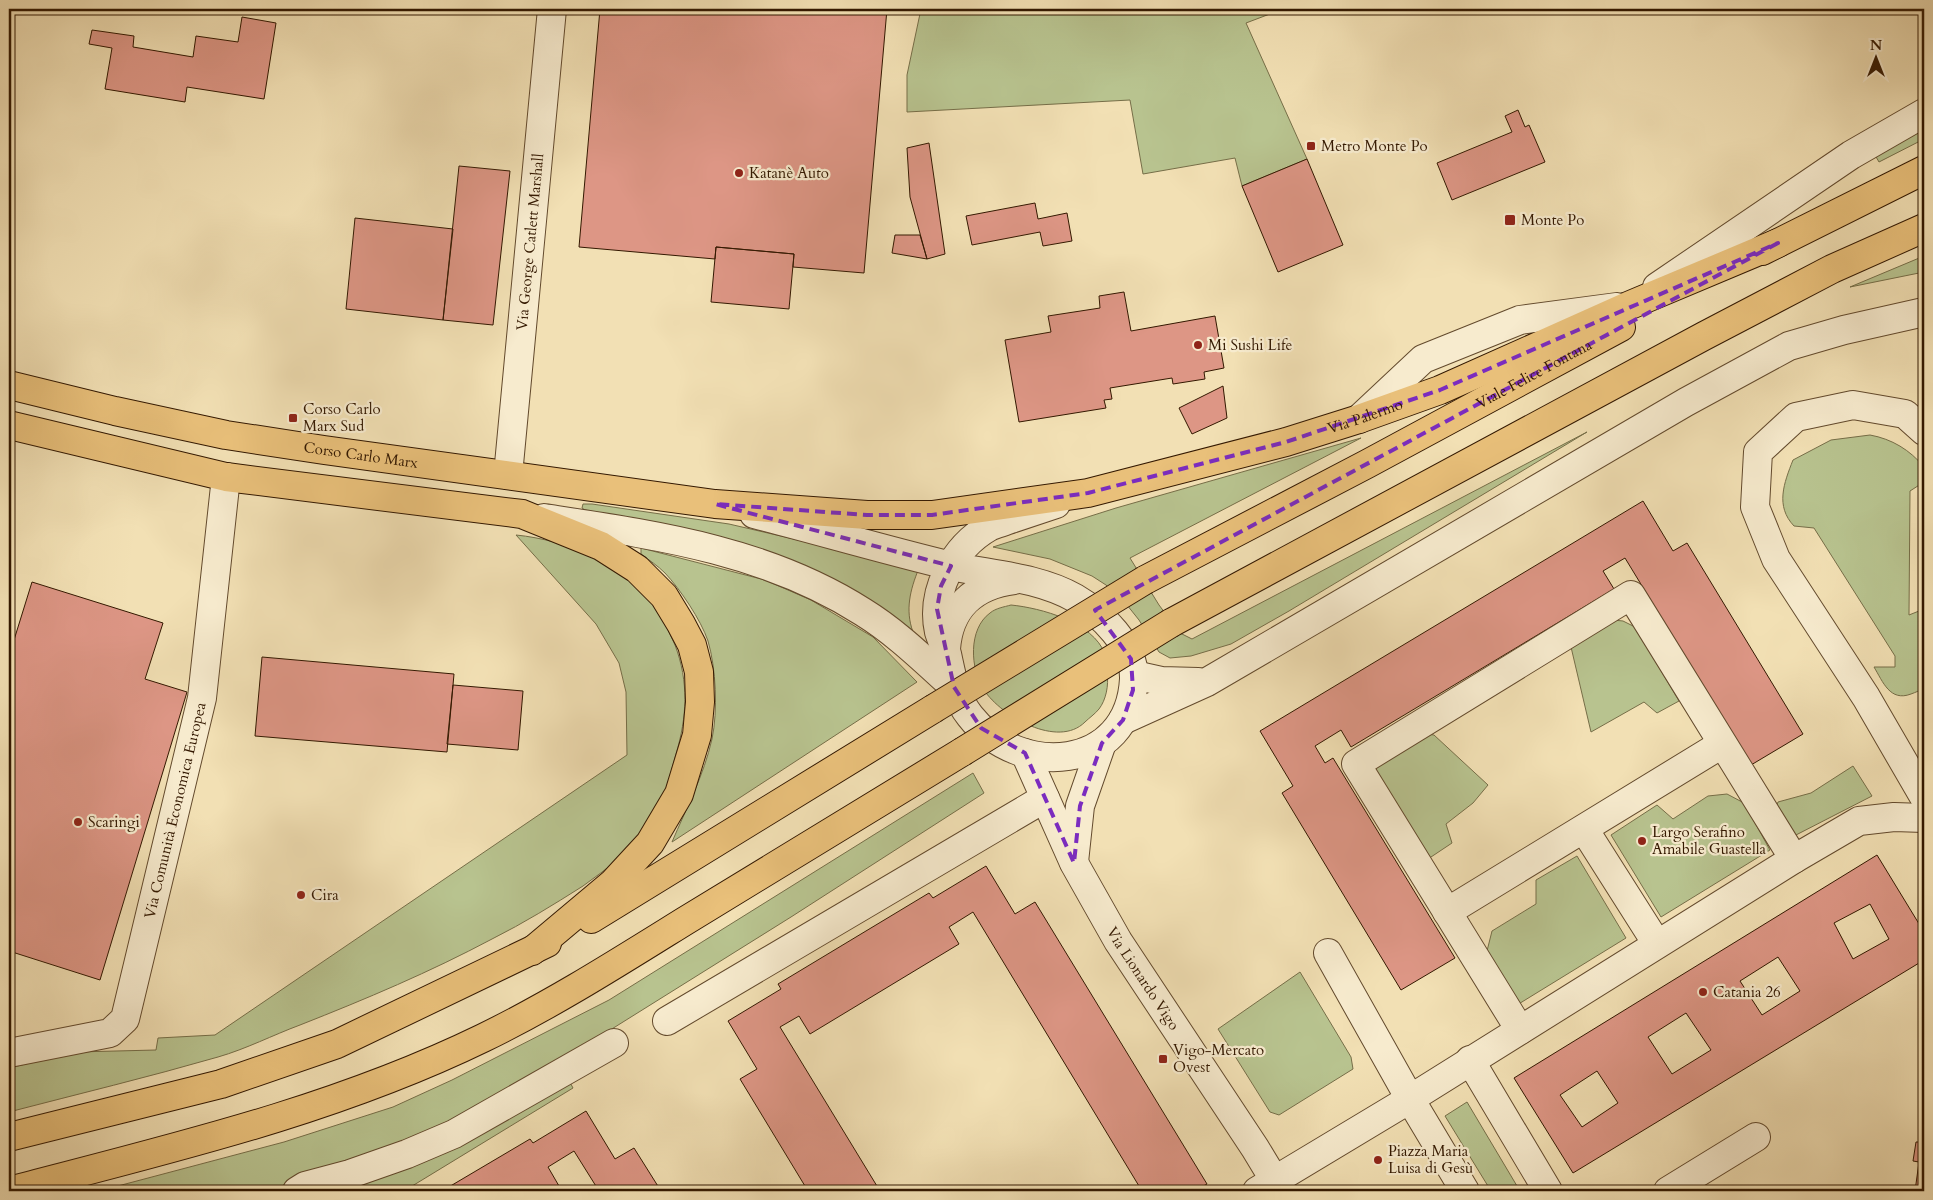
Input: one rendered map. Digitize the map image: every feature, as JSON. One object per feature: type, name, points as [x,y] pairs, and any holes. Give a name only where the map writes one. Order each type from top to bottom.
[{"type":"main road","name":"Viale Felice Fontana","points":[[532,951],[608,909],[1145,580],[1499,393],[1778,242],[1924,170]]},
{"type":"main road","points":[[9,1191],[170,1149],[357,1092],[483,1038],[563,996],[1170,623],[1712,331],[1832,269],[1924,228]]},
{"type":"main road","name":"Via Palermo","points":[[715,504],[867,515],[932,515],[1088,493],[1286,442],[1359,419],[1440,390],[1628,306],[1778,242]]},
{"type":"main road","name":"Corso Carlo Marx","points":[[9,385],[115,411],[226,435],[715,504]]},
{"type":"main road","points":[[9,425],[226,477],[522,514],[601,546],[637,569],[664,596],[692,646],[698,672],[700,702],[697,735],[679,794],[650,843],[613,883],[532,951],[337,1044],[221,1084],[9,1138]]},
{"type":"street","name":"Via George Catlett Marshall","points":[[508,475],[552,9]]},
{"type":"street","points":[[1499,393],[1851,155],[1924,113]]},
{"type":"street","points":[[1123,720],[1207,682],[1686,402],[1789,346],[1844,330],[1924,312]]},
{"type":"street","points":[[1924,431],[1905,414],[1853,405],[1796,417],[1758,452],[1755,506],[1776,560],[1866,697],[1924,797]]},
{"type":"street","name":"Via Comunità Economica Europea","points":[[9,1054],[110,1033],[125,1019],[202,698],[226,477]]},
{"type":"street","points":[[715,504],[951,566],[1046,585],[1076,599],[1102,619],[1123,645],[1131,659],[1134,675],[1130,706],[1114,732],[1091,750],[1065,758],[1051,758],[1025,753],[1002,743],[981,728],[970,716],[954,687],[939,631],[937,608],[941,586],[951,566],[962,550],[989,527],[1088,493]]},
{"type":"street","points":[[522,514],[640,532],[773,566],[822,588],[864,612],[901,639],[954,687]]},
{"type":"street","points":[[946,653],[947,637],[952,622],[959,608],[970,596],[998,582],[1014,580],[1030,582]]},
{"type":"street","points":[[1520,1030],[1356,764],[1631,595],[1794,859]]},
{"type":"street","points":[[1134,675],[1161,681],[1207,682]]},
{"type":"street","points":[[1074,863],[1080,806],[1102,743]]},
{"type":"street","points":[[1447,912],[1722,744]]},
{"type":"street","name":"Via Lionardo Vigo","points":[[1025,753],[1074,863],[1118,941],[1271,1188]]},
{"type":"street","points":[[667,1021],[1045,798]]},
{"type":"street","points":[[1271,1188],[1470,1060],[1794,859],[1859,821],[1894,817],[1924,818]]},
{"type":"street","points":[[1584,829],[1657,944]]},
{"type":"street","points":[[1328,953],[1465,1191]]},
{"type":"street","points":[[297,1191],[305,1186],[350,1174],[408,1154],[454,1134],[614,1043]]},
{"type":"street","points":[[1470,1060],[1548,1191]]},
{"type":"street","points":[[1668,1191],[1756,1137]]},
{"type":"highlighted area","points":[[1778,243],[1095,610],[1131,659],[1133,690],[1123,720],[1102,743],[1080,806],[1074,863],[1025,753],[981,728],[954,687],[937,609],[941,586],[951,566],[715,504],[867,515],[932,515],[1088,493],[1286,442],[1440,390]]},
{"type":"green space","points":[[921,9],[1283,9],[1246,23],[1307,159],[1242,186],[1235,158],[1143,174],[1130,100],[907,112],[907,75]]},
{"type":"green space","points":[[1924,129],[1924,139],[1879,162],[1875,155]]},
{"type":"green space","points":[[1924,256],[1924,272],[1850,287]]},
{"type":"green space","points":[[1587,432],[1231,644],[1191,656],[1170,658],[1159,652],[1127,605],[1106,585],[1092,576],[1050,559],[993,547],[1116,508],[1361,438],[1130,558],[1159,605],[1180,633],[1192,639]]},
{"type":"green space","points":[[1870,435],[1886,439],[1900,446],[1913,455],[1924,467],[1924,482],[1910,491],[1909,615],[1924,609],[1924,687],[1904,696],[1892,693],[1874,667],[1895,667],[1895,656],[1814,528],[1794,526],[1788,518],[1783,502],[1784,486],[1793,460],[1831,440]]},
{"type":"green space","points":[[583,504],[729,524],[919,568],[913,584],[909,608],[913,632],[847,586],[789,559],[764,550],[687,530],[585,510],[582,508]]},
{"type":"green space","points":[[516,535],[574,548],[593,556],[627,577],[655,606],[680,659],[683,672],[684,713],[680,740],[669,780],[659,804],[637,837],[618,859],[583,886],[504,933],[445,963],[373,995],[228,1054],[166,1072],[9,1112],[9,1068],[76,1052],[156,1050],[158,1038],[215,1035],[627,755],[626,692],[619,663],[596,624]]},
{"type":"green space","points":[[641,548],[765,580],[811,600],[873,637],[917,682],[672,842],[700,779],[709,752],[715,716],[714,676],[708,641],[695,614],[665,573],[641,554]]},
{"type":"green space","points":[[1011,605],[1051,613],[1078,625],[1099,643],[1105,654],[1108,682],[1103,701],[1096,713],[1074,729],[1060,732],[1046,731],[1016,719],[992,700],[979,681],[974,661],[975,639],[978,629],[983,620],[992,611]]},
{"type":"green space","points":[[1613,620],[1623,621],[1635,627],[1679,701],[1657,713],[1644,702],[1591,732],[1571,647]]},
{"type":"green space","points":[[1427,734],[1434,735],[1488,785],[1473,803],[1446,824],[1452,843],[1428,859],[1374,772],[1375,764]]},
{"type":"green space","points":[[1853,766],[1872,796],[1794,836],[1776,807],[1778,802],[1811,793]]},
{"type":"green space","points":[[973,773],[984,793],[791,917],[559,1062],[573,1088],[404,1191],[99,1191],[284,1142],[393,1107],[452,1080],[609,1000]]},
{"type":"green space","points":[[1727,794],[1744,803],[1770,850],[1661,917],[1611,835],[1657,805],[1673,819],[1708,796]]},
{"type":"green space","points":[[1577,856],[1626,938],[1517,1005],[1487,951],[1492,931],[1536,904],[1536,880]]},
{"type":"green space","points":[[1300,972],[1351,1057],[1353,1069],[1279,1115],[1270,1112],[1218,1029]]},
{"type":"green space","points":[[1467,1102],[1520,1191],[1491,1191],[1445,1116]]},
{"type":"building","points":[[600,9],[887,9],[864,273],[793,267],[794,254],[716,247],[715,259],[579,247]]},
{"type":"building","points":[[242,17],[276,23],[264,99],[187,87],[185,102],[105,89],[112,48],[89,44],[92,30],[134,36],[133,47],[193,57],[196,36],[238,42]]},
{"type":"building","points":[[1518,110],[1525,127],[1529,125],[1545,162],[1452,200],[1437,163],[1512,132],[1505,116]]},
{"type":"building","points":[[929,143],[945,254],[927,259],[910,197],[907,148]]},
{"type":"building","points":[[1307,159],[1343,245],[1278,272],[1242,186]]},
{"type":"building","points":[[459,166],[510,171],[493,325],[443,320]]},
{"type":"building","points":[[1035,203],[1038,219],[1067,213],[1072,241],[1043,246],[1040,232],[972,245],[966,216]]},
{"type":"building","points":[[355,218],[453,229],[443,320],[346,309]]},
{"type":"building","points":[[895,235],[920,235],[927,259],[892,253]]},
{"type":"building","points":[[716,247],[794,254],[789,309],[711,302]]},
{"type":"building","points":[[1124,292],[1131,331],[1215,316],[1224,368],[1204,372],[1205,379],[1173,384],[1172,378],[1110,388],[1112,399],[1104,400],[1106,408],[1019,422],[1005,340],[1051,332],[1048,316],[1100,308],[1099,296]]},
{"type":"building","points":[[1223,386],[1227,418],[1192,434],[1179,408]]},
{"type":"building","points":[[1643,501],[1673,551],[1687,543],[1803,734],[1751,765],[1625,558],[1603,571],[1614,589],[1351,747],[1341,730],[1315,746],[1325,763],[1333,758],[1455,958],[1401,990],[1282,793],[1293,786],[1260,731]]},
{"type":"building","name":"Scaringi","points":[[32,582],[163,623],[145,679],[187,692],[100,980],[9,951],[9,638],[14,640]]},
{"type":"building","points":[[262,657],[454,674],[447,752],[255,736]]},
{"type":"building","points":[[453,685],[523,691],[518,750],[447,744]]},
{"type":"building","points":[[1877,855],[1924,932],[1924,960],[1573,1173],[1514,1078]],"holes":[[[1870,904],[1889,939],[1853,959],[1834,923]],[[1778,957],[1800,991],[1762,1015],[1740,981]],[[1686,1013],[1711,1050],[1672,1074],[1648,1037]],[[1597,1071],[1618,1103],[1582,1127],[1560,1095]]]},
{"type":"building","points":[[986,866],[1015,914],[1035,902],[1207,1184],[1194,1191],[1142,1191],[973,912],[949,927],[959,944],[810,1034],[799,1016],[780,1027],[880,1191],[808,1191],[740,1079],[757,1069],[728,1021],[781,989],[778,984],[929,893],[933,898]]},
{"type":"building","points":[[586,1111],[615,1159],[634,1148],[661,1191],[599,1191],[574,1151],[548,1167],[559,1186],[551,1191],[442,1191],[530,1139],[533,1143]]},
{"type":"building","points":[[1923,1131],[1924,1191],[1915,1191],[1919,1162],[1913,1161],[1916,1142],[1921,1142]]},
{"type":"place","name":"Metro Monte Po","points":[[1311,146]]},
{"type":"place","name":"Katanè Auto","points":[[739,173]]},
{"type":"place","name":"Monte Po","points":[[1510,220]]},
{"type":"place","name":"Mi Sushi Life","points":[[1198,345]]},
{"type":"place","name":"Corso Carlo Marx Sud","points":[[293,418]]},
{"type":"place","name":"Scaringi","points":[[78,822]]},
{"type":"place","name":"Largo Serafino Amabile Guastella","points":[[1642,841]]},
{"type":"place","name":"Cira","points":[[301,895]]},
{"type":"place","name":"Catania 26","points":[[1703,992]]},
{"type":"place","name":"Vigo-Mercato Ovest","points":[[1163,1059]]},
{"type":"place","name":"Piazza Maria Luisa di Gesù","points":[[1378,1160]]}]
